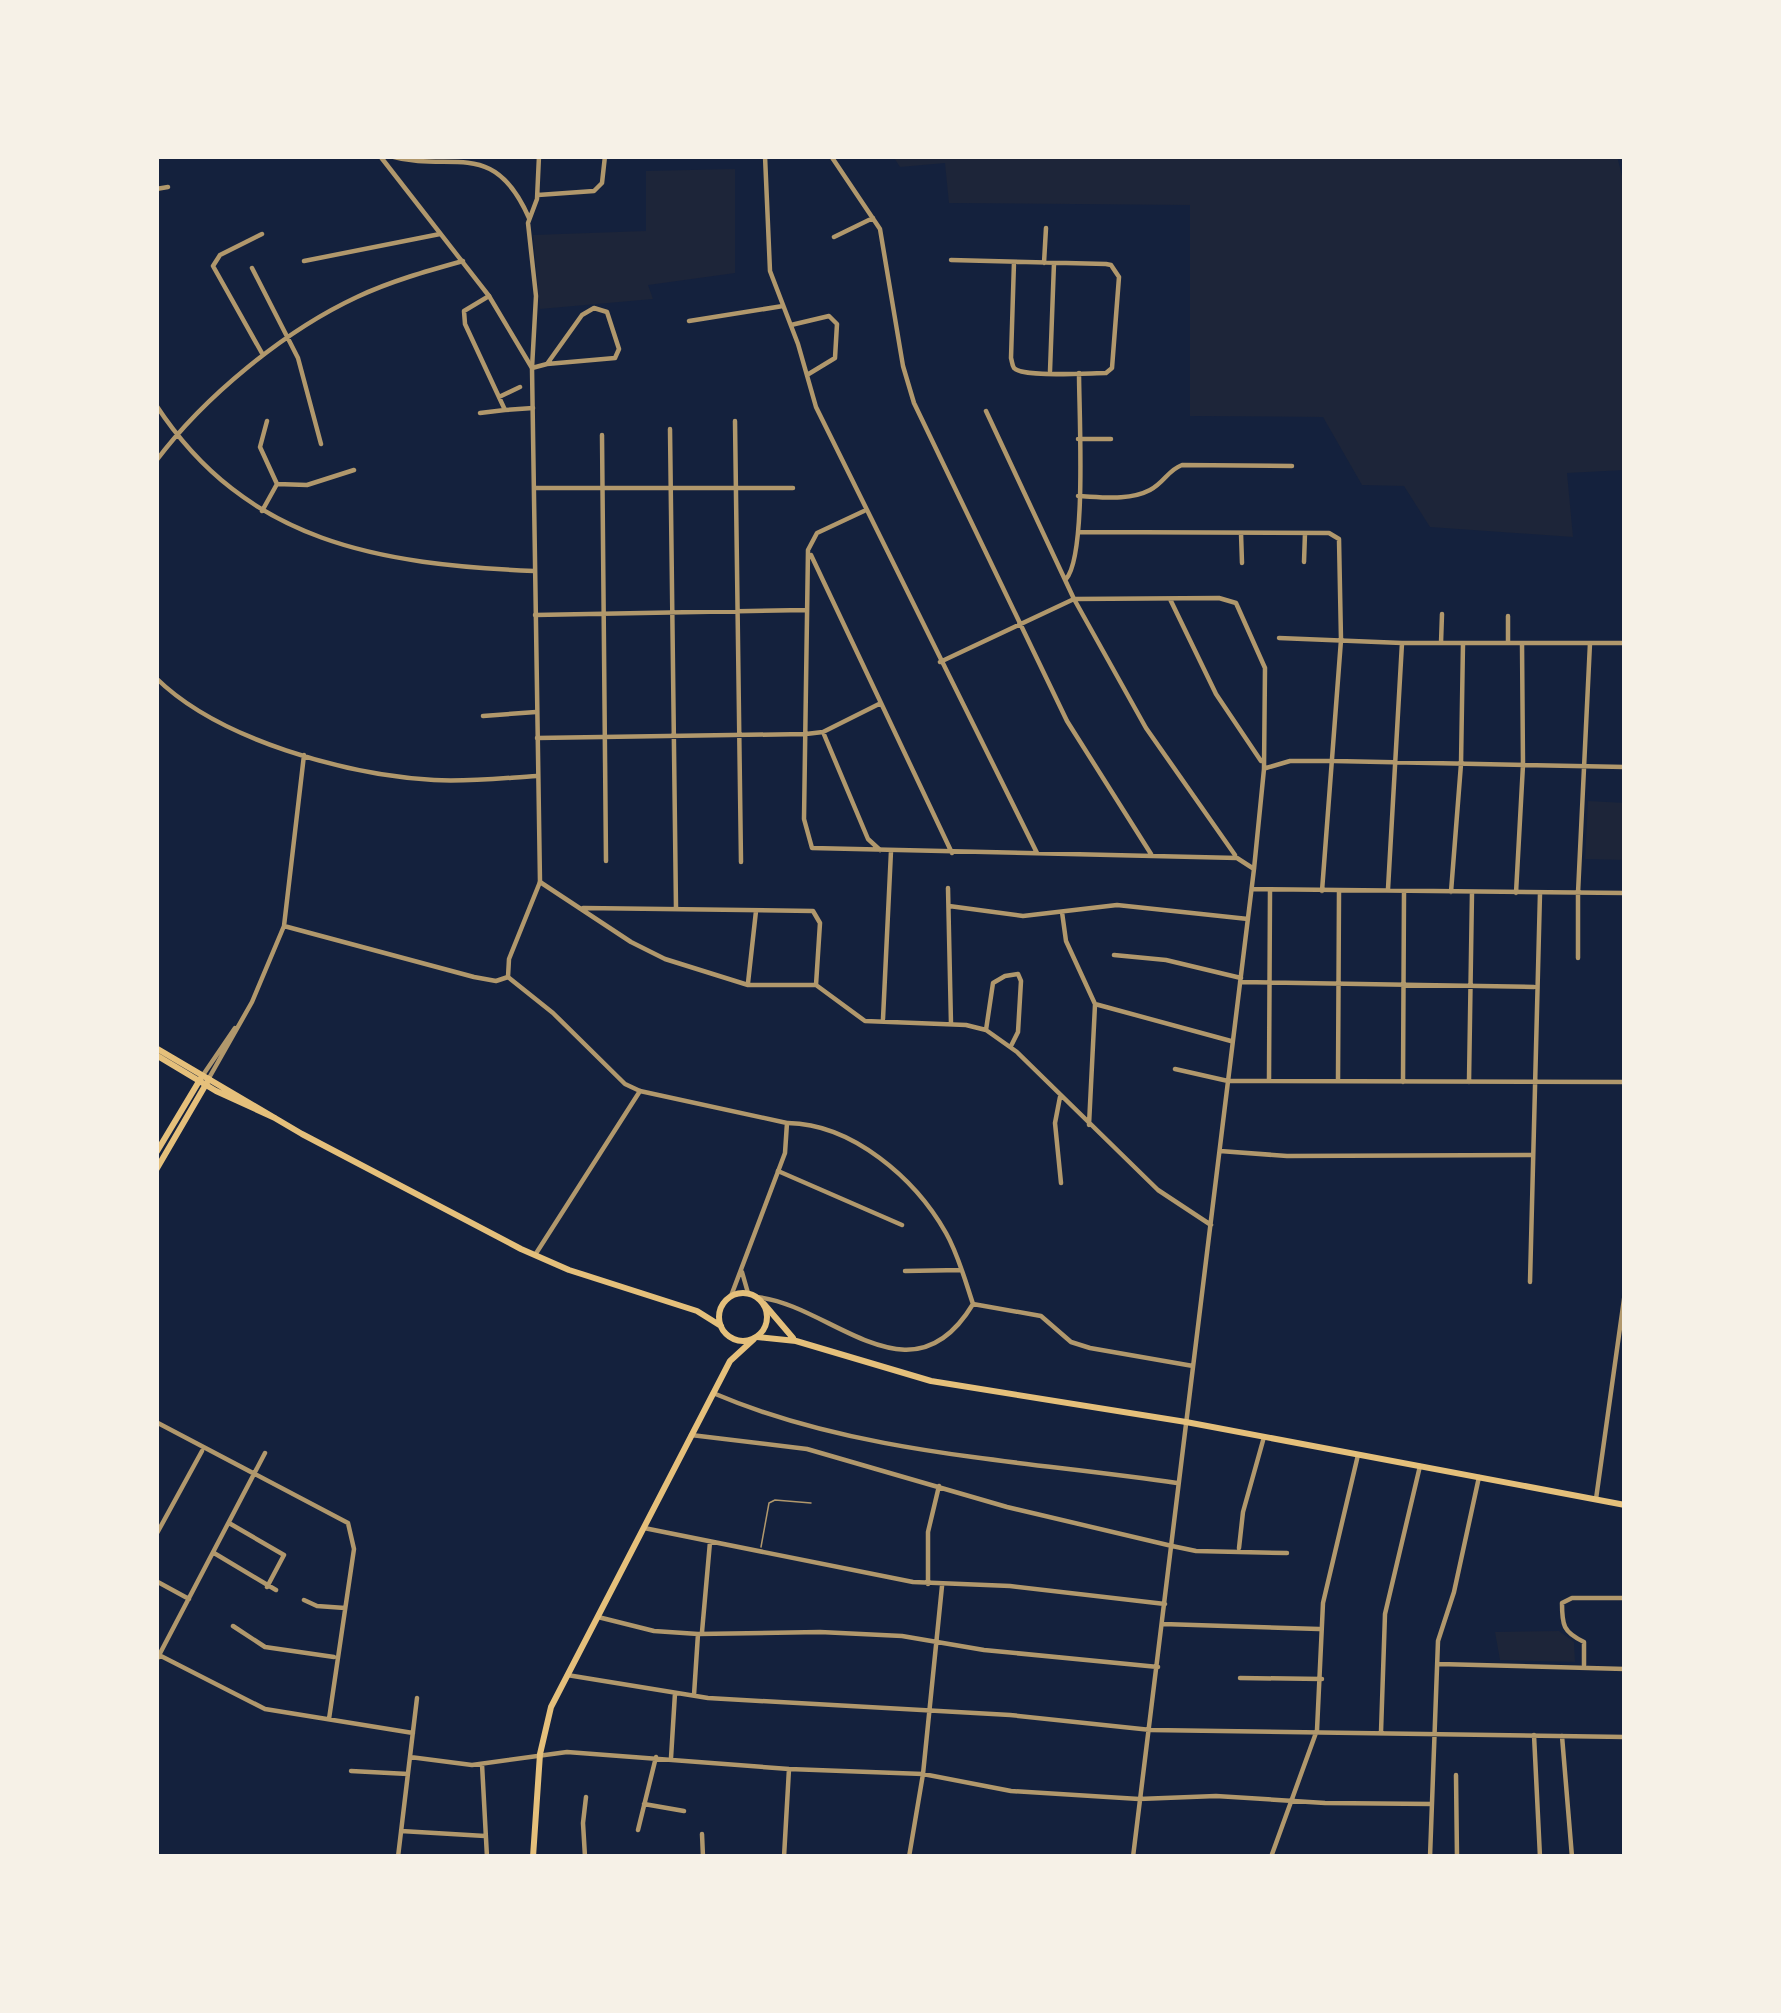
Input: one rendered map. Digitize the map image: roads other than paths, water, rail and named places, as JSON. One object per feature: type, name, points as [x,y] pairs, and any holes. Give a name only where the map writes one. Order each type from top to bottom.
[{"type":"main road","points":[[156,1052],[535,1255],[698,1311],[731,1338],[730,1361]]},
{"type":"main road","points":[[156,1153],[204,1080]]},
{"type":"main road","points":[[156,1170],[204,1080]]},
{"type":"main road","points":[[698,1311],[721,1307],[731,1296],[748,1293],[796,1341]]},
{"type":"main road","points":[[532,1857],[540,1754],[551,1707],[730,1361],[767,1320],[760,1300]]},
{"type":"main road","points":[[721,1307],[721,1327]]},
{"type":"main road","points":[[731,1338],[796,1341],[931,1381],[1186,1422],[1625,1505]]},
{"type":"street","points":[[380,156],[489,296],[532,368]]},
{"type":"street","points":[[390,156],[481,164],[505,182],[529,218]]},
{"type":"street","points":[[508,977],[509,959],[540,882],[532,368],[536,284],[529,218],[538,195],[538,156]]},
{"type":"street","points":[[538,195],[594,191],[602,183],[605,156]]},
{"type":"street","points":[[765,156],[768,256],[815,407],[1038,855]]},
{"type":"street","points":[[831,156],[880,229],[903,366],[914,403],[1085,753],[1151,854]]},
{"type":"street","points":[[156,188],[167,187]]},
{"type":"street","points":[[834,237],[873,218]]},
{"type":"street","points":[[1044,263],[1046,228]]},
{"type":"street","points":[[262,234],[220,256],[213,266],[264,357]]},
{"type":"street","points":[[304,261],[442,234]]},
{"type":"street","points":[[951,260],[1106,264],[1114,268],[1119,277],[1115,364],[1106,373],[1022,373],[1012,364],[1014,262]]},
{"type":"street","points":[[156,461],[233,380],[288,340],[351,300],[463,261]]},
{"type":"street","points":[[1049,373],[1054,263]]},
{"type":"street","points":[[252,268],[298,358],[320,444]]},
{"type":"street","points":[[489,296],[464,311],[462,318],[505,410]]},
{"type":"street","points":[[688,321],[783,306]]},
{"type":"street","points":[[532,368],[615,358],[619,349],[607,311],[594,308],[582,315],[548,364]]},
{"type":"street","points":[[791,325],[821,315],[837,324],[835,358],[807,375]]},
{"type":"street","points":[[1065,580],[1077,561],[1079,373]]},
{"type":"street","points":[[499,397],[520,387]]},
{"type":"street","points":[[156,405],[176,435],[217,476],[262,511],[313,536],[372,554],[461,568],[534,571]]},
{"type":"street","points":[[480,412],[533,408]]},
{"type":"street","points":[[986,411],[1074,598],[1146,728],[1237,858],[1254,869]]},
{"type":"street","points":[[267,421],[260,447],[277,484]]},
{"type":"street","points":[[735,421],[741,862]]},
{"type":"street","points":[[670,429],[676,908]]},
{"type":"street","points":[[602,435],[606,861]]},
{"type":"street","points":[[1078,439],[1111,439]]},
{"type":"street","points":[[1078,496],[1119,497],[1148,491],[1182,464],[1292,466]]},
{"type":"street","points":[[277,484],[307,484],[354,470]]},
{"type":"street","points":[[262,511],[277,484]]},
{"type":"street","points":[[534,488],[793,488]]},
{"type":"street","points":[[864,511],[817,533],[808,550],[806,840],[812,848],[1237,858]]},
{"type":"street","points":[[1078,532],[1304,533],[1335,535],[1342,545],[1341,640],[1322,891]]},
{"type":"street","points":[[1241,533],[1242,563]]},
{"type":"street","points":[[1304,533],[1304,562]]},
{"type":"street","points":[[808,550],[952,853]]},
{"type":"street","points":[[940,662],[1074,598],[1230,598],[1244,614],[1259,648],[1266,685],[1252,888],[1132,1857]]},
{"type":"street","points":[[1170,599],[1216,694],[1263,766]]},
{"type":"street","points":[[535,615],[806,610]]},
{"type":"street","points":[[1442,614],[1442,643]]},
{"type":"street","points":[[1508,616],[1508,643]]},
{"type":"street","points":[[1280,638],[1625,643]]},
{"type":"street","points":[[1388,891],[1402,643]]},
{"type":"street","points":[[1450,892],[1461,764],[1462,643]]},
{"type":"street","points":[[1516,892],[1523,765],[1522,643]]},
{"type":"street","points":[[1578,958],[1590,644]]},
{"type":"street","points":[[156,678],[232,728],[304,755],[428,780],[537,776]]},
{"type":"street","points":[[537,738],[806,734],[823,732],[881,703]]},
{"type":"street","points":[[483,716],[536,712]]},
{"type":"street","points":[[823,732],[868,838],[880,850]]},
{"type":"street","points":[[204,1080],[239,1024],[284,926],[304,755]]},
{"type":"street","points":[[1263,766],[1334,761],[1625,767]]},
{"type":"street","points":[[883,1022],[891,851]]},
{"type":"street","points":[[540,882],[665,959],[748,985],[816,985],[858,1019],[986,1030],[1011,1046],[1158,1190],[1210,1225]]},
{"type":"street","points":[[948,888],[951,1024]]},
{"type":"street","points":[[1252,888],[1625,893]]},
{"type":"street","points":[[1269,1081],[1270,890]]},
{"type":"street","points":[[1338,1081],[1339,891]]},
{"type":"street","points":[[1403,1082],[1404,892]]},
{"type":"street","points":[[1469,1082],[1472,892]]},
{"type":"street","points":[[1530,1282],[1540,893]]},
{"type":"street","points":[[950,906],[1023,916],[1117,904],[1248,919]]},
{"type":"street","points":[[580,908],[817,914],[816,985]]},
{"type":"street","points":[[748,985],[756,911]]},
{"type":"street","points":[[1062,912],[1066,941],[1094,1004],[1089,1125]]},
{"type":"street","points":[[284,926],[474,976],[496,981],[508,977]]},
{"type":"street","points":[[1114,955],[1166,960],[1240,980],[1536,987]]},
{"type":"street","points":[[986,1030],[992,986],[1001,977],[1018,974],[1022,981],[1019,1023],[1011,1046]]},
{"type":"street","points":[[508,977],[556,1016],[615,1077],[640,1091],[814,1125],[863,1146],[904,1179],[936,1216],[973,1304]]},
{"type":"street","points":[[1094,1004],[1233,1041]]},
{"type":"street","points":[[1174,1069],[1228,1081],[1625,1082]]},
{"type":"street","points":[[535,1255],[640,1091]]},
{"type":"street","points":[[1060,1096],[1055,1123],[1061,1183]]},
{"type":"street","points":[[731,1296],[778,1171],[787,1143],[787,1123]]},
{"type":"street","points":[[1220,1150],[1287,1156],[1533,1155]]},
{"type":"street","points":[[778,1171],[902,1225]]},
{"type":"street","points":[[905,1271],[961,1270]]},
{"type":"street","points":[[742,1272],[748,1293]]},
{"type":"street","points":[[1596,1499],[1625,1292]]},
{"type":"street","points":[[760,1300],[781,1304],[855,1339],[907,1349],[954,1332],[973,1304]]},
{"type":"street","points":[[973,1304],[1041,1316],[1071,1342],[1090,1348],[1193,1366]]},
{"type":"street","points":[[713,1394],[750,1409],[904,1447],[1179,1483]]},
{"type":"street","points":[[156,1422],[349,1523],[355,1543],[329,1719]]},
{"type":"street","points":[[691,1435],[807,1449],[1029,1512],[1196,1551],[1287,1553]]},
{"type":"street","points":[[1238,1550],[1264,1437]]},
{"type":"street","points":[[156,1535],[203,1449]]},
{"type":"street","points":[[265,1453],[157,1658],[265,1709],[412,1733]]},
{"type":"street","points":[[1271,1857],[1317,1730],[1323,1603],[1358,1455]]},
{"type":"street","points":[[1381,1732],[1385,1614],[1420,1466]]},
{"type":"street","points":[[1430,1857],[1441,1628],[1454,1592],[1479,1477]]},
{"type":"street","points":[[928,1584],[928,1532],[939,1486]]},
{"type":"street","points":[[229,1522],[292,1560]]},
{"type":"street","points":[[643,1528],[928,1584],[1004,1585],[1165,1604]]},
{"type":"street","points":[[694,1696],[710,1542]]},
{"type":"street","points":[[213,1553],[276,1591]]},
{"type":"street","points":[[267,1587],[284,1555]]},
{"type":"street","points":[[156,1581],[189,1600]]},
{"type":"street","points":[[908,1857],[923,1774],[942,1586]]},
{"type":"street","points":[[1584,1667],[1584,1642],[1567,1634],[1562,1603],[1572,1598],[1625,1598]]},
{"type":"street","points":[[304,1600],[345,1609]]},
{"type":"street","points":[[597,1617],[654,1631],[902,1636],[1158,1667]]},
{"type":"street","points":[[1163,1624],[1320,1629]]},
{"type":"street","points":[[233,1626],[265,1647],[337,1658]]},
{"type":"street","points":[[1437,1664],[1625,1669]]},
{"type":"street","points":[[567,1675],[694,1696],[1010,1715],[1151,1730],[1625,1738]]},
{"type":"street","points":[[1240,1678],[1322,1679]]},
{"type":"street","points":[[671,1758],[675,1693]]},
{"type":"street","points":[[398,1857],[418,1698]]},
{"type":"street","points":[[1534,1735],[1540,1857]]},
{"type":"street","points":[[1562,1736],[1572,1857]]},
{"type":"street","points":[[410,1757],[482,1764],[540,1754],[656,1757],[923,1774],[1010,1791],[1139,1799],[1216,1796],[1432,1804]]},
{"type":"street","points":[[638,1830],[656,1757]]},
{"type":"street","points":[[482,1764],[487,1857]]},
{"type":"street","points":[[784,1857],[789,1769]]},
{"type":"street","points":[[351,1771],[408,1774]]},
{"type":"street","points":[[1456,1775],[1457,1857]]},
{"type":"street","points":[[585,1857],[586,1797]]},
{"type":"street","points":[[644,1804],[684,1811]]},
{"type":"street","points":[[401,1831],[485,1836]]},
{"type":"street","points":[[702,1834],[703,1857]]},
{"type":"lane","points":[[761,1551],[769,1503],[811,1503]]}]
